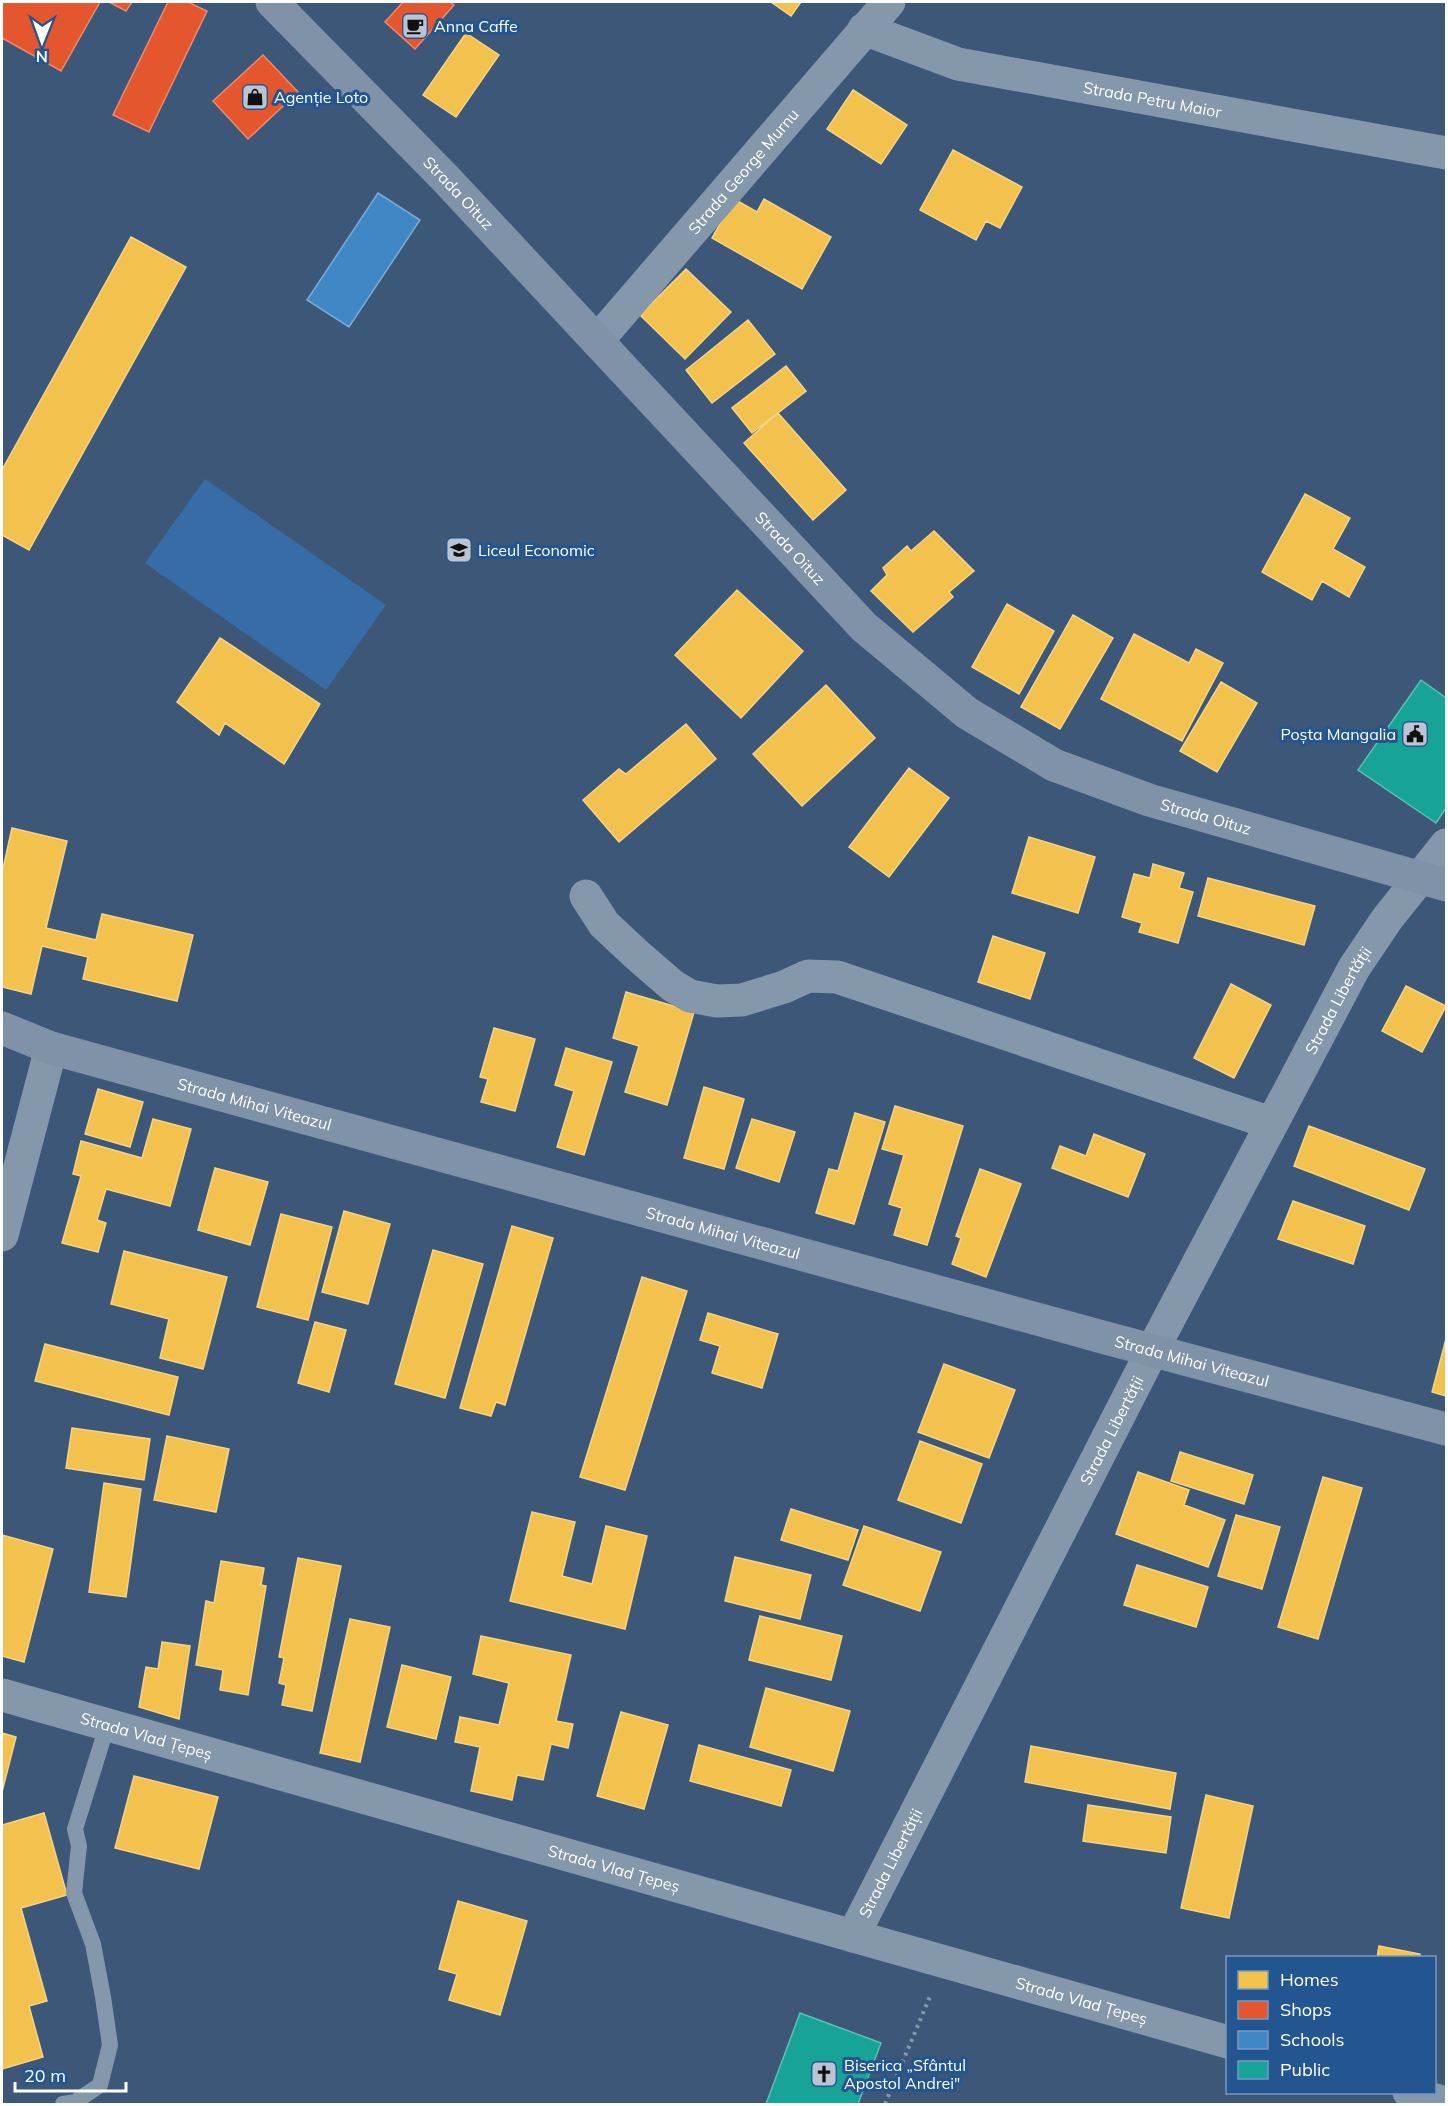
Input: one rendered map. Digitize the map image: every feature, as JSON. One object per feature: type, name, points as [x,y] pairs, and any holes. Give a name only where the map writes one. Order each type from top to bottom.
[{"type":"main road","name":"Strada Oituz","points":[[272,2],[445,178],[864,627],[967,713],[1054,765],[1149,800],[1433,881]]},
{"type":"main road","name":"Strada Mihai Viteazul","points":[[2,1028],[51,1048],[1152,1351],[1446,1429]]},
{"type":"street","name":"Strada George Murnu","points":[[597,341],[889,2]]},
{"type":"street","name":"Strada Petru Maior","points":[[864,29],[958,64],[1446,153]]},
{"type":"street","name":"Strada Libertății","points":[[854,1936],[1152,1351],[1354,968],[1386,920],[1433,881],[1446,845]]},
{"type":"street","points":[[586,896],[604,924],[673,986],[690,996],[717,1001],[742,1000],[784,987],[808,976],[837,977],[1271,1123]]},
{"type":"street","points":[[2,1235],[51,1048]]},
{"type":"street","name":"Strada Vlad Țepeș","points":[[2,1695],[1226,2042]]},
{"type":"street","points":[[1416,2094],[1446,2103]]},
{"type":"lane","points":[[63,2104],[75,2102],[100,2085],[110,2045],[104,1997],[93,1944],[74,1893],[79,1846],[75,1829],[107,1726]]},
{"type":"path","points":[[885,2104],[944,1962]]},
{"type":"shaded area","points":[[205,479],[386,605],[326,690],[145,563]]},
{"type":"building: Homes","points":[[771,2],[801,2],[791,16]]},
{"type":"building: Homes","points":[[466,33],[499,55],[456,117],[423,95]]},
{"type":"building: Homes","points":[[853,90],[907,125],[881,164],[827,129]]},
{"type":"building: Homes","points":[[953,150],[1022,187],[1000,228],[986,221],[976,240],[920,210]]},
{"type":"building: Homes","points":[[734,199],[757,212],[764,199],[831,237],[802,289],[712,238]]},
{"type":"building: Homes","points":[[131,237],[186,267],[29,550],[2,535],[2,470]]},
{"type":"building: Homes","points":[[686,269],[731,312],[685,359],[640,315]]},
{"type":"building: Homes","points":[[748,320],[775,354],[712,403],[686,370]]},
{"type":"building: Homes","points":[[786,366],[806,391],[752,433],[732,408]]},
{"type":"building: Homes","points":[[778,413],[846,490],[813,520],[744,443]]},
{"type":"building: Homes","points":[[1305,494],[1350,518],[1333,549],[1365,567],[1349,597],[1322,581],[1312,600],[1262,572]]},
{"type":"building: Homes","points":[[934,531],[974,571],[949,592],[953,597],[913,632],[871,591],[887,575],[883,568],[907,546],[911,551]]},
{"type":"building: Homes","points":[[737,590],[803,651],[741,718],[675,655]]},
{"type":"building: Homes","points":[[1007,604],[1054,631],[1019,694],[972,667]]},
{"type":"building: Homes","points":[[1073,615],[1113,638],[1060,729],[1021,707]]},
{"type":"building: Homes","points":[[1134,634],[1189,663],[1196,649],[1223,663],[1182,741],[1101,699]]},
{"type":"building: Homes","points":[[220,638],[320,704],[284,764],[225,723],[219,735],[177,702]]},
{"type":"building: Homes","points":[[1221,682],[1257,703],[1217,772],[1180,751]]},
{"type":"building: Homes","points":[[826,685],[875,738],[802,806],[753,754]]},
{"type":"building: Homes","points":[[686,724],[716,759],[619,842],[583,800],[619,769],[626,774]]},
{"type":"building: Homes","points":[[909,768],[949,798],[889,877],[849,847]]},
{"type":"building: Homes","points":[[12,828],[67,841],[46,928],[96,940],[102,914],[193,935],[177,1001],[83,979],[88,957],[42,946],[31,994],[2,987],[2,873]]},
{"type":"building: Homes","points":[[1029,837],[1095,857],[1078,913],[1012,893]]},
{"type":"building: Homes","points":[[1153,864],[1184,873],[1179,888],[1193,892],[1178,943],[1139,932],[1142,923],[1122,917],[1134,874],[1150,878]]},
{"type":"building: Homes","points":[[1208,878],[1315,906],[1304,945],[1198,916]]},
{"type":"building: Homes","points":[[993,936],[1045,953],[1030,999],[978,982]]},
{"type":"building: Homes","points":[[1231,984],[1271,1005],[1234,1078],[1194,1058]]},
{"type":"building: Homes","points":[[1406,986],[1446,1006],[1422,1052],[1382,1031]]},
{"type":"building: Homes","points":[[626,992],[694,1012],[667,1105],[625,1092],[639,1046],[613,1038]]},
{"type":"building: Homes","points":[[494,1028],[535,1039],[515,1111],[481,1102],[488,1079],[480,1077]]},
{"type":"building: Homes","points":[[566,1048],[612,1062],[584,1155],[557,1147],[574,1091],[555,1085]]},
{"type":"building: Homes","points":[[704,1087],[744,1099],[724,1169],[684,1158]]},
{"type":"building: Homes","points":[[98,1089],[143,1102],[130,1147],[85,1134]]},
{"type":"building: Homes","points":[[895,1106],[963,1126],[927,1245],[894,1235],[902,1208],[889,1204],[904,1155],[882,1149]]},
{"type":"building: Homes","points":[[855,1113],[885,1122],[854,1224],[816,1213],[829,1169],[838,1171]]},
{"type":"building: Homes","points":[[153,1119],[191,1129],[170,1206],[106,1189],[97,1220],[106,1223],[98,1252],[62,1243],[81,1176],[73,1174],[81,1141],[142,1158]]},
{"type":"building: Homes","points":[[752,1119],[795,1132],[779,1182],[736,1168]]},
{"type":"building: Homes","points":[[1309,1126],[1425,1169],[1409,1210],[1294,1166]]},
{"type":"building: Homes","points":[[1094,1134],[1145,1154],[1128,1197],[1052,1168],[1060,1146],[1086,1156]]},
{"type":"building: Homes","points":[[215,1168],[268,1182],[250,1245],[198,1230]]},
{"type":"building: Homes","points":[[980,1169],[1021,1184],[986,1277],[952,1264],[961,1238],[956,1236]]},
{"type":"building: Homes","points":[[1293,1201],[1365,1226],[1353,1264],[1278,1239]]},
{"type":"building: Homes","points":[[344,1211],[390,1224],[368,1304],[322,1292]]},
{"type":"building: Homes","points":[[281,1214],[332,1227],[308,1320],[257,1307]]},
{"type":"building: Homes","points":[[512,1226],[553,1238],[505,1405],[496,1402],[491,1416],[460,1408]]},
{"type":"building: Homes","points":[[433,1250],[483,1264],[445,1398],[395,1384]]},
{"type":"building: Homes","points":[[124,1251],[227,1277],[203,1369],[160,1358],[169,1319],[111,1304]]},
{"type":"building: Homes","points":[[642,1277],[687,1291],[625,1490],[580,1477]]},
{"type":"building: Homes","points":[[708,1313],[778,1334],[762,1388],[712,1373],[720,1346],[700,1340]]},
{"type":"building: Homes","points":[[315,1322],[346,1330],[329,1392],[298,1383]]},
{"type":"building: Homes","points":[[1446,1339],[1446,1396],[1432,1392]]},
{"type":"building: Homes","points":[[45,1344],[178,1377],[169,1415],[35,1381]]},
{"type":"building: Homes","points":[[944,1364],[1015,1390],[989,1458],[918,1432]]},
{"type":"building: Homes","points":[[72,1428],[150,1439],[144,1480],[66,1468]]},
{"type":"building: Homes","points":[[167,1436],[229,1449],[216,1512],[154,1500]]},
{"type":"building: Homes","points":[[920,1441],[982,1464],[961,1523],[898,1500]]},
{"type":"building: Homes","points":[[1180,1452],[1253,1475],[1244,1504],[1171,1481]]},
{"type":"building: Homes","points":[[1138,1472],[1189,1490],[1184,1505],[1225,1520],[1208,1567],[1116,1534]]},
{"type":"building: Homes","points":[[1323,1477],[1362,1488],[1318,1639],[1278,1627]]},
{"type":"building: Homes","points":[[104,1483],[141,1489],[126,1597],[89,1592]]},
{"type":"building: Homes","points":[[791,1509],[858,1530],[848,1560],[781,1540]]},
{"type":"building: Homes","points":[[532,1512],[575,1522],[562,1576],[592,1584],[606,1526],[647,1536],[625,1629],[510,1601]]},
{"type":"building: Homes","points":[[1236,1515],[1280,1527],[1262,1589],[1218,1576]]},
{"type":"building: Homes","points":[[864,1526],[941,1552],[920,1611],[843,1585]]},
{"type":"building: Homes","points":[[2,1535],[53,1549],[24,1662],[2,1656]]},
{"type":"building: Homes","points":[[735,1557],[811,1575],[800,1619],[725,1601]]},
{"type":"building: Homes","points":[[298,1558],[341,1566],[312,1711],[282,1705],[286,1685],[279,1683],[284,1658],[279,1657]]},
{"type":"building: Homes","points":[[221,1561],[264,1568],[261,1585],[266,1586],[248,1695],[220,1690],[223,1670],[196,1665],[206,1601],[214,1603]]},
{"type":"building: Homes","points":[[1137,1565],[1208,1587],[1196,1627],[1124,1605]]},
{"type":"building: Homes","points":[[760,1616],[842,1636],[831,1680],[749,1660]]},
{"type":"building: Homes","points":[[350,1619],[390,1627],[360,1762],[320,1753]]},
{"type":"building: Homes","points":[[481,1636],[571,1655],[556,1721],[573,1724],[568,1748],[551,1744],[543,1780],[517,1775],[512,1800],[471,1791],[480,1747],[455,1742],[460,1717],[499,1725],[509,1683],[473,1674]]},
{"type":"building: Homes","points":[[162,1642],[190,1646],[179,1719],[139,1707],[146,1667],[158,1669]]},
{"type":"building: Homes","points":[[402,1665],[451,1677],[436,1739],[387,1727]]},
{"type":"building: Homes","points":[[766,1688],[850,1711],[833,1771],[750,1747]]},
{"type":"building: Homes","points":[[621,1712],[668,1725],[644,1809],[597,1796]]},
{"type":"building: Homes","points":[[2,1733],[16,1737],[2,1792]]},
{"type":"building: Homes","points":[[699,1745],[791,1770],[781,1806],[690,1781]]},
{"type":"building: Homes","points":[[1031,1746],[1176,1773],[1170,1809],[1025,1782]]},
{"type":"building: Homes","points":[[134,1776],[218,1797],[199,1869],[115,1848]]},
{"type":"building: Homes","points":[[1206,1795],[1253,1806],[1229,1918],[1181,1908]]},
{"type":"building: Homes","points":[[1088,1805],[1171,1817],[1166,1853],[1083,1841]]},
{"type":"building: Homes","points":[[44,1813],[67,1895],[21,1908],[47,2001],[29,2006],[43,2057],[2,2069],[2,1825]]},
{"type":"building: Homes","points":[[458,1901],[527,1921],[500,2015],[449,2000],[457,1974],[439,1969]]},
{"type":"building: Homes","points":[[1379,1946],[1420,1954],[1420,1956],[1377,1956]]},
{"type":"building: Shops","points":[[2,2],[100,2],[61,71],[2,38]]},
{"type":"building: Shops","points":[[109,2],[132,2],[126,11]]},
{"type":"building: Shops","points":[[168,2],[188,2],[207,11],[149,132],[113,115]]},
{"type":"building: Shops","points":[[403,2],[450,2],[454,5],[415,49],[385,22]]},
{"type":"building: Shops","name":"Agenție Loto","points":[[263,55],[298,92],[248,139],[213,101]]},
{"type":"building: Schools","points":[[378,193],[420,220],[349,327],[307,300]]},
{"type":"building: Public","name":"Poșta Mangalia","points":[[1421,680],[1446,698],[1446,808],[1436,823],[1358,770]]},
{"type":"building: Public","name":"Biserica „Sfântul Apostol Andrei\"","points":[[800,2013],[881,2043],[858,2104],[766,2104]]},
{"type":"place","name":"Anna Caffe","points":[[415,26]]},
{"type":"place","name":"Agenție Loto","points":[[255,97]]},
{"type":"place","name":"Liceul Economic","points":[[459,550]]},
{"type":"place","name":"Poșta Mangalia","points":[[1415,734]]},
{"type":"place","name":"Biserica „Sfântul Apostol Andrei\"","points":[[824,2074]]}]
